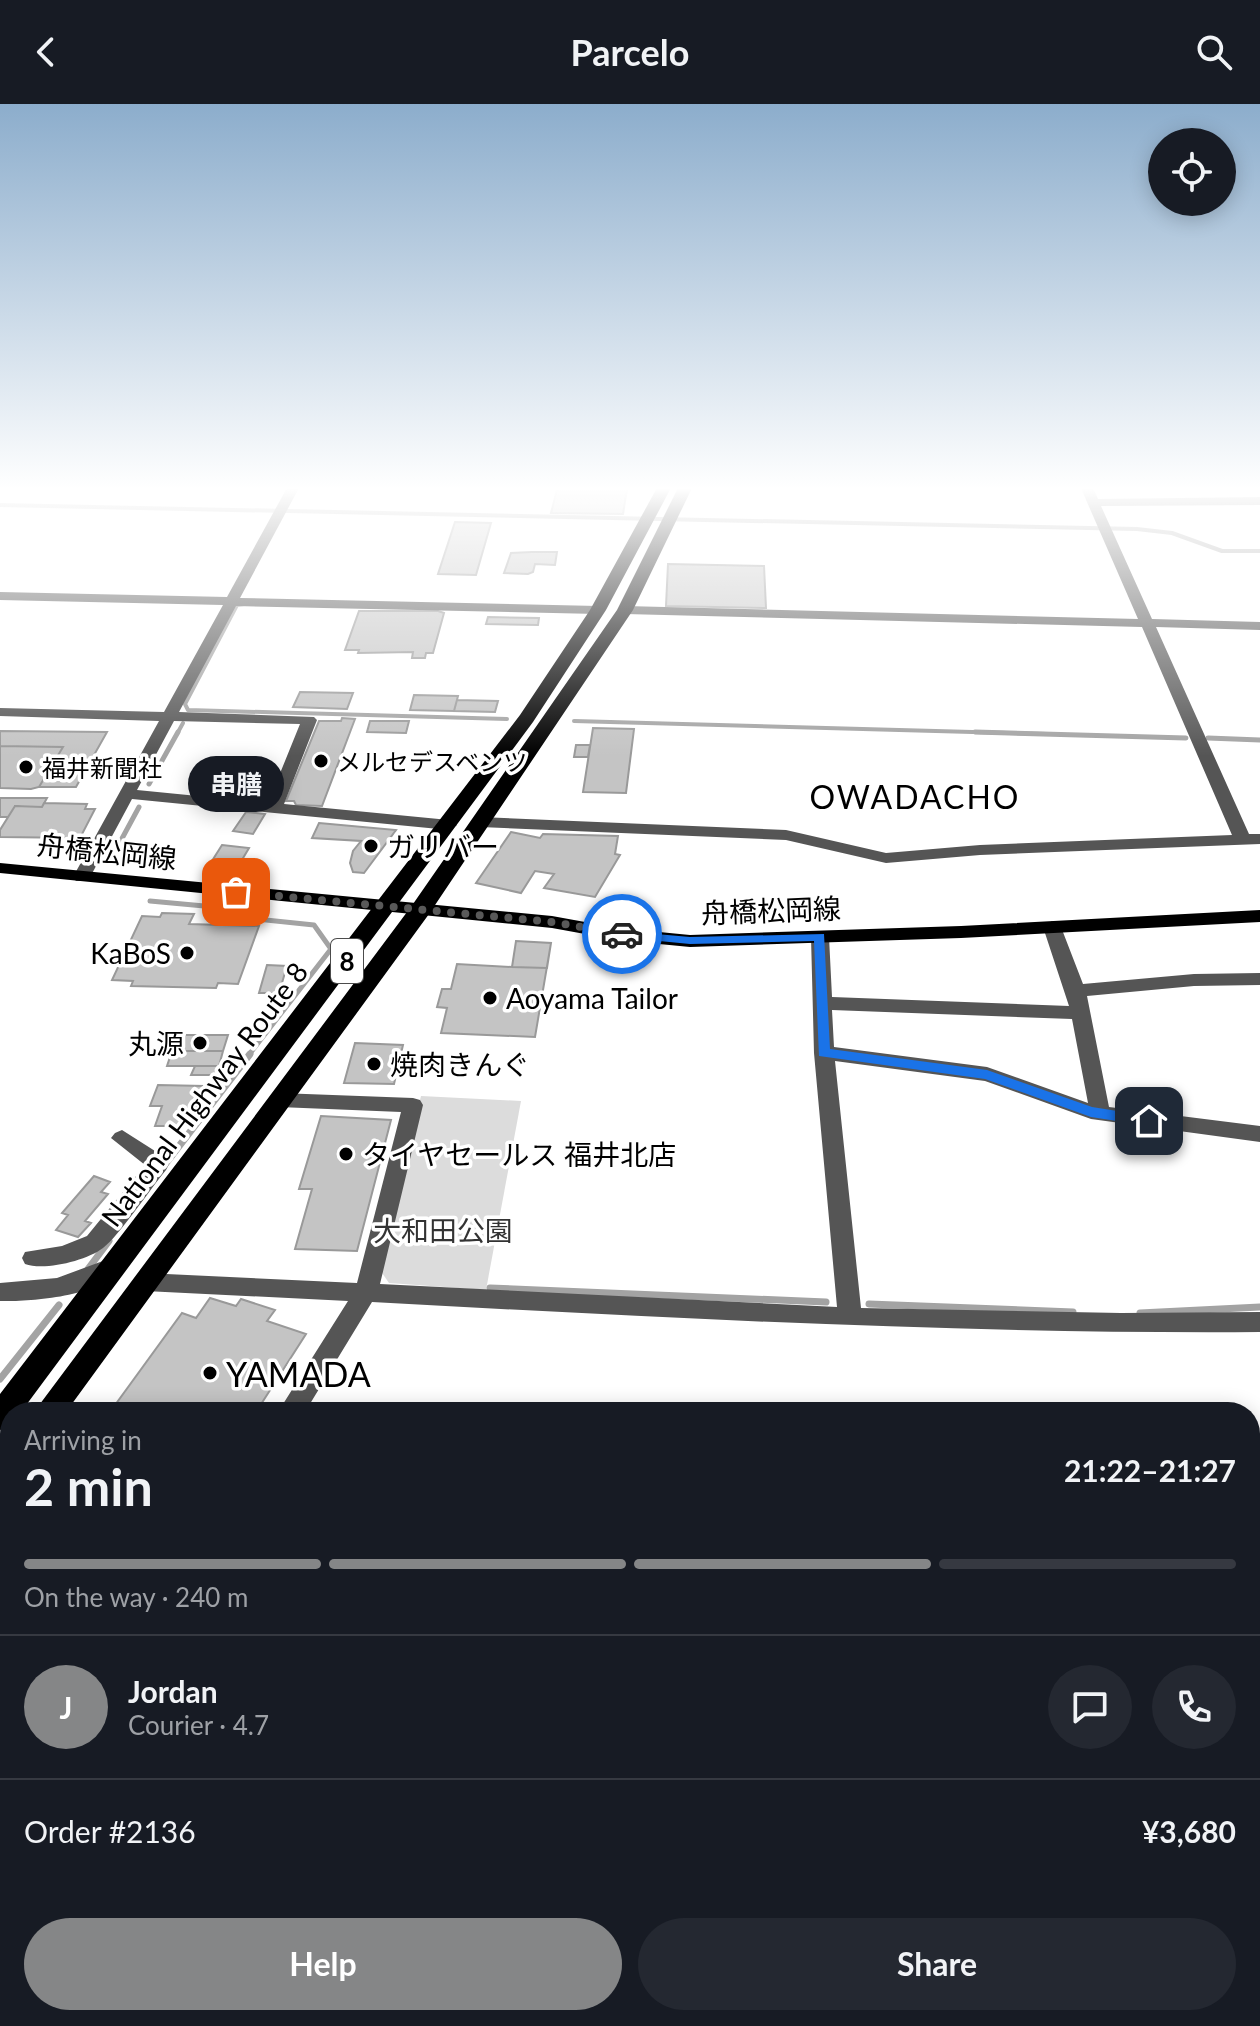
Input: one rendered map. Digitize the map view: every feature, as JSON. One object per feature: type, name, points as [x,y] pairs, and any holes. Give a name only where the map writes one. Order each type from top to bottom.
[{"type":"highway","name":"National Highway Route 8","points":[[12,1402],[449,825],[527,718],[598,610],[617,576]]},
{"type":"highway","name":"8","points":[[56,1402],[421,909],[625,610],[642,576]]},
{"type":"main road","name":"舟橋松岡線","points":[[0,868],[421,909],[690,941],[1260,916]]},
{"type":"street","points":[[82,877],[246,576]]},
{"type":"street","points":[[480,822],[786,835],[886,858],[980,850],[1252,840],[1125,576]]},
{"type":"street","points":[[0,596],[598,610]]},
{"type":"street","points":[[625,610],[1260,626]]},
{"type":"street","points":[[0,712],[309,720],[274,808]]},
{"type":"street","points":[[128,794],[449,825]]},
{"type":"street","points":[[1052,927],[1076,991],[1100,1113]]},
{"type":"street","points":[[820,937],[824,1053],[850,1317]]},
{"type":"street","points":[[1076,991],[1194,980],[1260,979]]},
{"type":"street","points":[[822,1003],[1080,1013]]},
{"type":"street","points":[[824,1053],[987,1074],[1100,1113],[1260,1134]]},
{"type":"street","points":[[279,1100],[413,1105],[367,1291],[297,1402]]},
{"type":"street","points":[[33,1258],[64,1255],[95,1242],[158,1164],[122,1138]]},
{"type":"street","points":[[0,1292],[33,1293],[94,1277],[120,1261]]},
{"type":"street","points":[[145,1282],[930,1321],[1105,1324],[1260,1322]]},
{"type":"green space","name":"大和田公園","points":[[421,1096],[521,1101],[486,1290],[389,1283],[378,1267]]},
{"type":"building","points":[[667,576],[764,576],[766,608],[666,606]]},
{"type":"building","points":[[359,611],[444,613],[433,653],[426,653],[425,658],[412,658],[413,652],[358,653],[359,650],[345,650]]},
{"type":"building","points":[[488,617],[539,618],[538,625],[486,624]]},
{"type":"building","points":[[300,692],[353,693],[347,709],[293,707]]},
{"type":"building","points":[[414,695],[458,696],[454,711],[410,710]]},
{"type":"building","points":[[457,700],[498,701],[495,712],[454,711]]},
{"type":"building","name":"メルセデスベンツ","points":[[342,718],[355,719],[322,806],[296,805],[294,801],[286,801],[319,721],[341,721]]},
{"type":"building","points":[[370,721],[409,721],[406,733],[367,732]]},
{"type":"building","points":[[593,728],[634,729],[626,793],[583,792]]},
{"type":"building","points":[[0,731],[107,732],[76,787],[39,787],[63,747],[0,746]]},
{"type":"building","points":[[576,745],[590,745],[588,757],[574,757]]},
{"type":"building","name":"福井新聞社","points":[[0,746],[63,747],[39,787],[31,789],[0,788]]},
{"type":"building","points":[[238,767],[261,767],[254,786],[217,788],[219,785],[213,785],[219,770],[235,774]]},
{"type":"building","points":[[0,798],[47,798],[42,807],[15,806],[8,817],[0,817]]},
{"type":"building","points":[[44,803],[87,804],[85,809],[95,809],[80,838],[0,837],[0,830],[15,806],[42,807]]},
{"type":"building","points":[[246,812],[265,814],[253,834],[233,831]]},
{"type":"building","name":"ガリバー","points":[[319,823],[396,830],[364,873],[353,872],[350,863],[353,851],[361,841],[312,838]]},
{"type":"building","points":[[511,832],[540,838],[543,834],[618,836],[615,854],[620,855],[595,897],[544,888],[554,874],[535,871],[521,893],[476,883]]},
{"type":"building","points":[[222,845],[249,848],[233,875],[205,872]]},
{"type":"building","name":"KaBoS","points":[[162,913],[194,914],[189,924],[259,926],[238,984],[218,983],[216,988],[131,986],[133,981],[112,980],[142,916],[160,917]]},
{"type":"building","name":"Aoyama Tailor","points":[[516,941],[551,943],[535,1037],[441,1033],[447,1008],[437,1007],[442,989],[451,989],[457,964],[512,967]]},
{"type":"building","points":[[516,941],[551,943],[547,968],[512,967]]},
{"type":"building","points":[[267,965],[287,966],[279,993],[259,993]]},
{"type":"building","name":"丸源","points":[[177,1035],[228,1035],[223,1051],[172,1051]]},
{"type":"building","name":"焼肉きんぐ","points":[[355,1043],[403,1045],[394,1084],[344,1083]]},
{"type":"building","points":[[172,1051],[223,1051],[219,1066],[167,1066]]},
{"type":"building","points":[[195,1066],[219,1066],[216,1075],[191,1075]]},
{"type":"building","points":[[158,1085],[204,1086],[197,1108],[188,1108],[182,1126],[155,1126],[162,1106],[150,1106]]},
{"type":"building","name":"タイヤセールス 福井北店","points":[[321,1116],[391,1120],[357,1251],[295,1249],[312,1189],[299,1189]]},
{"type":"building","points":[[94,1176],[110,1182],[101,1192],[108,1194],[85,1221],[91,1223],[78,1237],[56,1230],[68,1215],[62,1213]]},
{"type":"building","name":"YAMADA","points":[[210,1298],[236,1306],[241,1299],[275,1310],[267,1321],[306,1334],[262,1402],[117,1402],[182,1313],[196,1318]]},
{"type":"waterway","points":[[244,604],[237,605],[185,704],[188,710],[507,719]]},
{"type":"waterway","points":[[574,721],[997,733]]},
{"type":"waterway","points":[[177,734],[183,723]]},
{"type":"waterway","points":[[149,784],[178,732]]},
{"type":"waterway","points":[[975,732],[997,733]]},
{"type":"waterway","points":[[997,733],[1047,734]]},
{"type":"waterway","points":[[997,733],[1186,738]]},
{"type":"waterway","points":[[1208,738],[1260,740]]},
{"type":"waterway","points":[[114,863],[112,857],[139,807]]},
{"type":"waterway","points":[[150,901],[215,907],[228,916],[314,925],[331,949],[248,1056]]},
{"type":"waterway","points":[[163,1167],[250,1054]]},
{"type":"waterway","points":[[88,1269],[109,1241]]},
{"type":"waterway","points":[[490,1288],[826,1302]]},
{"type":"waterway","points":[[869,1304],[1073,1312]]},
{"type":"waterway","points":[[0,1379],[59,1305]]},
{"type":"waterway","points":[[1140,1313],[1260,1307]]},
{"type":"way so far","points":[[236,892],[552,922],[622,934]]},
{"type":"place","name":"メルセデスベンツ","points":[[321,761]]},
{"type":"place","name":"福井新聞社","points":[[26,767]]},
{"type":"place","name":"ガリバー","points":[[371,846]]},
{"type":"place","name":"串膳","points":[[236,892]]},
{"type":"place","name":"KaBoS","points":[[187,953]]},
{"type":"place","name":"Aoyama Tailor","points":[[490,998]]},
{"type":"place","name":"丸源","points":[[200,1043]]},
{"type":"place","name":"焼肉きんぐ","points":[[374,1064]]},
{"type":"place","name":"タイヤセールス 福井北店","points":[[346,1154]]},
{"type":"place","name":"YAMADA","points":[[210,1373]]},
{"type":"district","name":"OWADACHO","points":[[915,796]]},
{"type":"route","points":[[622,934],[690,941],[820,937],[824,1053],[987,1074],[1091,1112],[1149,1121]]}]
